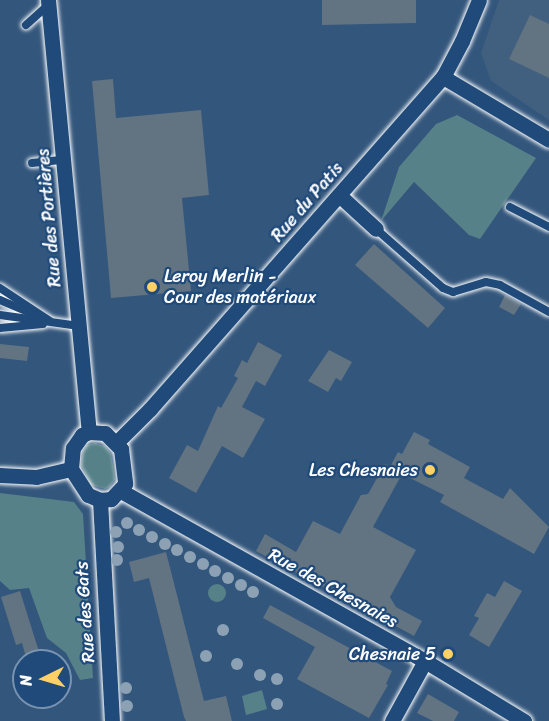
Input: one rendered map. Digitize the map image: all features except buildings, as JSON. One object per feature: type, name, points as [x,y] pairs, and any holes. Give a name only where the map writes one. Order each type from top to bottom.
[{"type":"street","name":"Rue du Patis","points":[[117,442],[150,409],[443,77],[462,41],[479,0]]},
{"type":"street","name":"Rue des Portières","points":[[48,2],[89,432]]},
{"type":"street","points":[[443,77],[549,140]]},
{"type":"street","points":[[339,195],[376,229]]},
{"type":"street","points":[[89,432],[105,433],[117,442],[121,449],[126,475],[121,491],[111,499],[100,500],[88,495],[72,469],[73,448],[82,435],[89,432]]},
{"type":"street","points":[[0,475],[36,477],[72,469]]},
{"type":"street","name":"Rue des Chesnaies","points":[[121,491],[425,661],[524,721]]},
{"type":"street","name":"Rue des Gats","points":[[100,500],[112,721]]},
{"type":"street","points":[[392,721],[425,661]]},
{"type":"lane","points":[[26,25],[48,2]]},
{"type":"lane","points":[[32,163],[63,160]]},
{"type":"lane","points":[[510,207],[549,227]]},
{"type":"lane","points":[[376,229],[443,288],[453,292],[486,282],[500,285],[549,312]]},
{"type":"lane","points":[[0,288],[54,323]]},
{"type":"lane","points":[[0,300],[54,323]]},
{"type":"lane","points":[[0,315],[79,326]]},
{"type":"lane","points":[[0,328],[54,323]]},
{"type":"shaded area","points":[[499,0],[549,0],[549,120],[491,81],[481,53]]},
{"type":"green space","points":[[457,115],[536,158],[480,239],[469,235],[414,182],[381,221],[399,167],[436,124]]},
{"type":"green space","points":[[95,443],[105,446],[111,454],[115,479],[110,487],[105,489],[91,485],[81,465],[83,451],[87,445]]},
{"type":"green space","points":[[0,493],[74,502],[83,514],[93,678],[80,680],[72,665],[72,649],[61,649],[47,638],[29,588],[10,590],[0,581]]},
{"type":"green space","points":[[217,584],[223,587],[226,593],[223,599],[217,602],[211,599],[208,593],[211,587]]},
{"type":"green space","points":[[262,690],[267,709],[246,715],[242,696]]},
{"type":"place","name":"Leroy Merlin - Cour des matériaux","points":[[152,287]]},
{"type":"place","name":"Les Chesnaies","points":[[430,470]]},
{"type":"place","name":"Chesnaie 5","points":[[448,654]]}]
